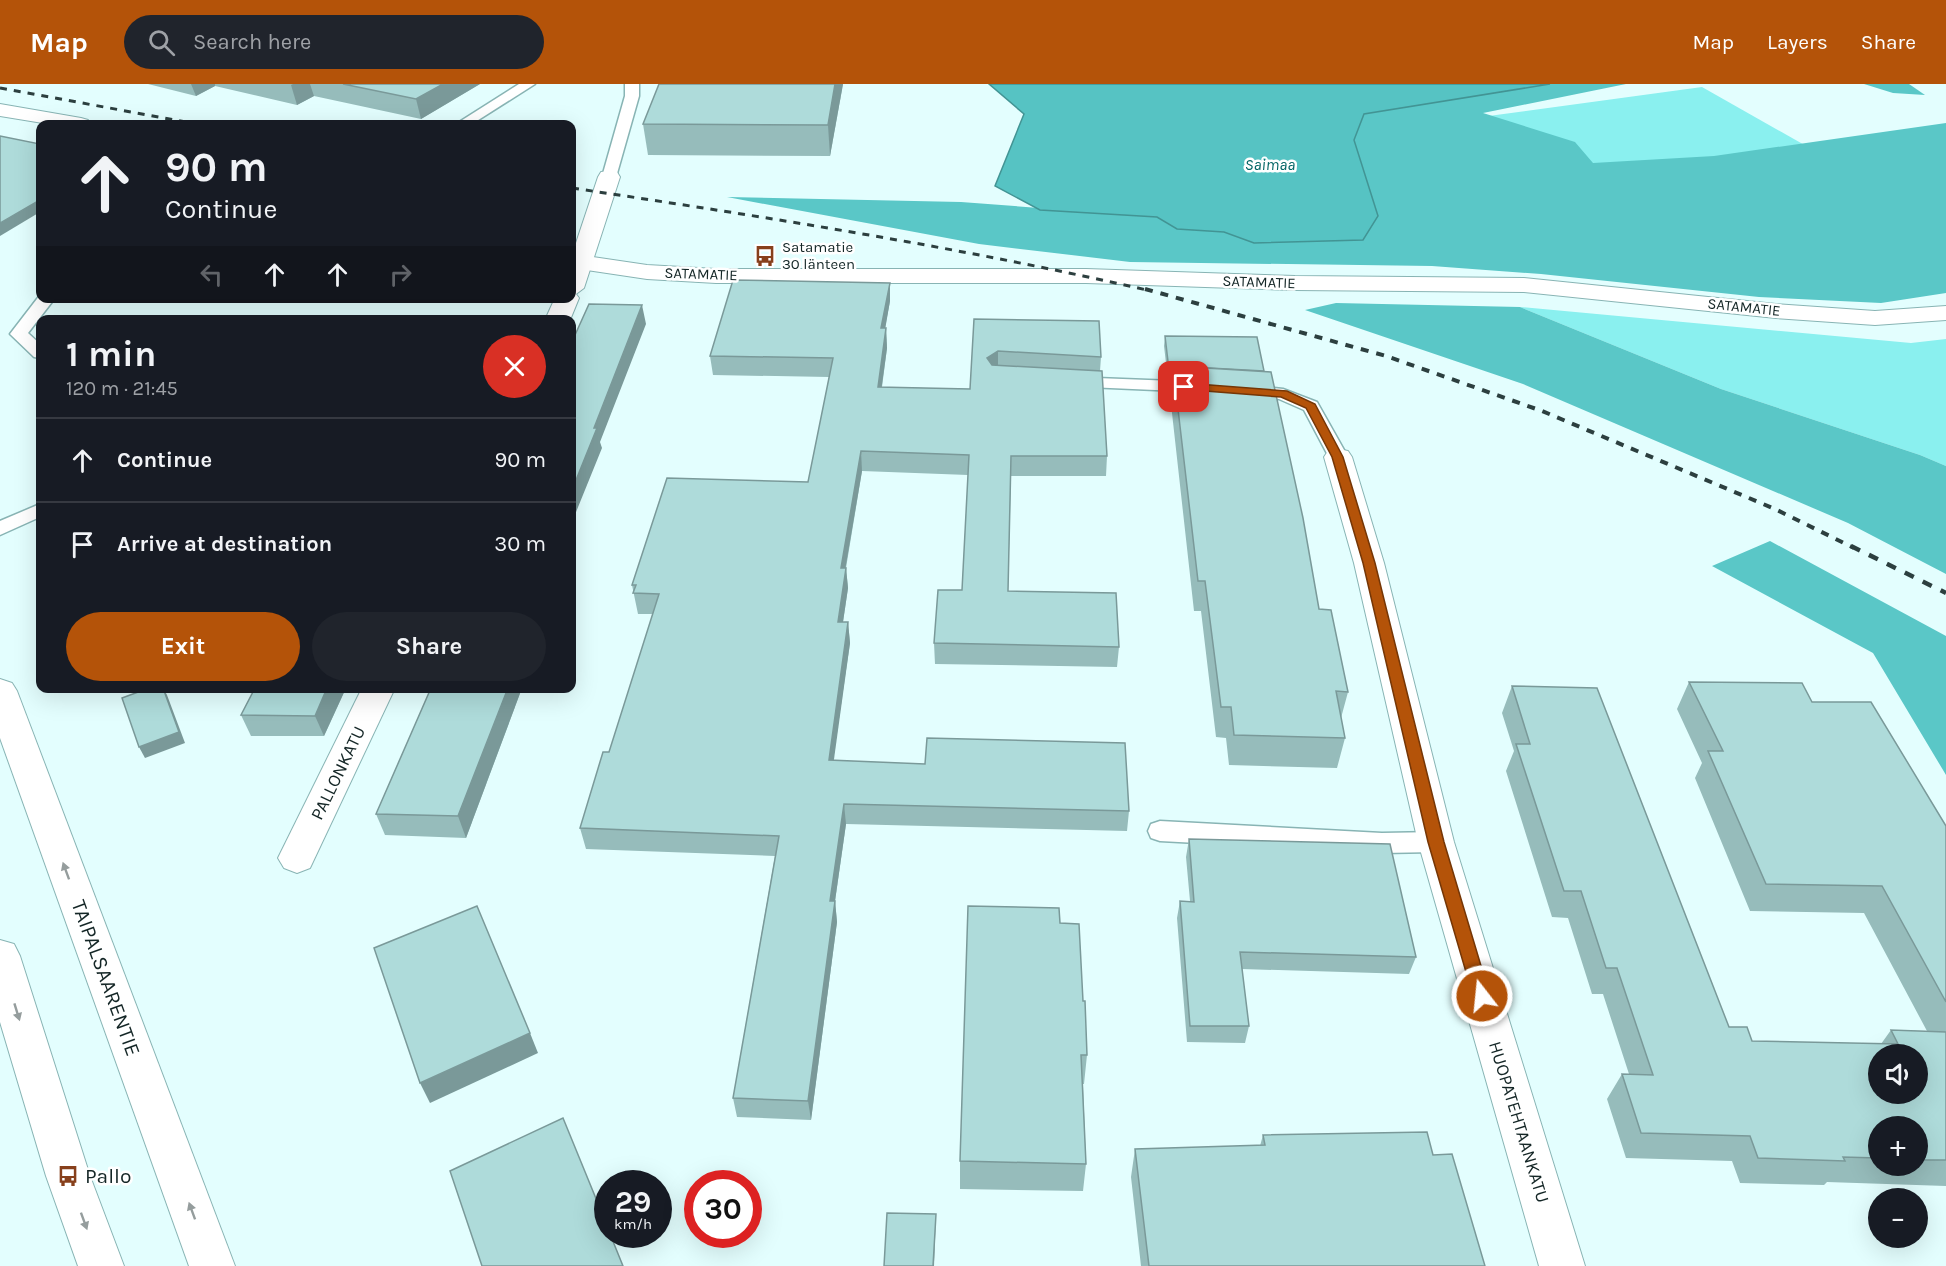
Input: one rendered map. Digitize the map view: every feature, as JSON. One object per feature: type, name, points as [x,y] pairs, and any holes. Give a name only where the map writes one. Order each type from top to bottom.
[{"type":"street","points":[[0,110],[58,120]]},
{"type":"street","points":[[576,260],[609,177]]},
{"type":"street","name":"SATAMATIE","points":[[576,260],[647,272],[716,276],[1086,276],[1295,284],[1524,285],[1787,312],[1875,318],[1946,313]]},
{"type":"street","name":"HUOPATEHTAANKATU","points":[[1338,457],[1369,563],[1436,842],[1562,1266]]},
{"type":"street","name":"TAIPALSAARENTIE","points":[[0,691],[212,1266]]},
{"type":"street","name":"PALLONKATU","points":[[297,858],[377,693]]},
{"type":"street","points":[[0,956],[68,1176],[101,1266]]},
{"type":"lane","points":[[470,120],[528,84]]},
{"type":"lane","points":[[609,177],[632,96],[632,84]]},
{"type":"lane","points":[[36,349],[19,334],[43,303]]},
{"type":"lane","points":[[1056,381],[1283,394],[1311,406],[1338,457]]},
{"type":"lane","points":[[0,529],[36,512]]},
{"type":"lane","points":[[1160,831],[1382,843],[1436,842]]},
{"type":"shaded area","points":[[1550,84],[1626,84],[1483,113],[1575,142],[1593,163],[1714,156],[1946,123],[1946,293],[1881,303],[1759,297],[1541,274],[1432,266],[1130,262],[979,244],[727,197],[961,202],[1157,217],[1178,229],[1224,232],[1255,243],[1378,216],[1354,140],[1364,114]]},
{"type":"shaded area","points":[[1864,84],[1909,84],[1925,95],[1893,93]]},
{"type":"shaded area","points":[[1702,87],[1861,177],[1565,220],[1444,122]]},
{"type":"shaded area","points":[[1336,303],[1520,307],[1721,389],[1920,455],[1946,466],[1946,574],[1848,523],[1523,384],[1305,310]]},
{"type":"shaded area","points":[[1520,307],[1911,343],[1946,339],[1946,466],[1920,455],[1721,389]]},
{"type":"shaded area","points":[[1770,541],[1946,636],[1946,775],[1873,653],[1712,566]]},
{"type":"water","name":"Saimaa","points":[[989,84],[1550,84],[1364,114],[1354,140],[1378,216],[1363,240],[1254,243],[1224,232],[1177,229],[1157,217],[1040,210],[995,186],[1024,114]]},
{"type":"building","points":[[343,84],[443,84],[416,99]]},
{"type":"building","points":[[659,84],[835,84],[828,125],[643,124]]},
{"type":"building","points":[[0,136],[36,143],[36,202],[0,223]]},
{"type":"building","points":[[733,280],[890,283],[881,328],[886,328],[878,387],[970,389],[974,319],[1099,321],[1101,357],[998,351],[987,358],[992,365],[1102,371],[1107,456],[1011,456],[1008,591],[1116,593],[1119,647],[934,643],[938,590],[962,590],[969,455],[861,451],[841,568],[846,568],[838,622],[848,622],[829,760],[925,764],[927,738],[1125,743],[1129,811],[844,804],[830,901],[835,901],[808,1101],[733,1098],[779,836],[580,828],[603,752],[609,752],[659,594],[633,593],[636,585],[632,585],[667,478],[808,482],[833,358],[710,356]]},
{"type":"building","points":[[589,304],[642,305],[576,480],[576,333]]},
{"type":"building","points":[[1165,336],[1257,337],[1264,371],[1173,366],[1172,370],[1169,370]]},
{"type":"building","points":[[1173,366],[1271,372],[1303,518],[1319,609],[1331,610],[1348,692],[1336,691],[1345,738],[1234,735],[1231,707],[1221,707],[1205,581],[1198,581]]},
{"type":"building","points":[[1689,682],[1802,683],[1812,702],[1871,702],[1946,826],[1946,1002],[1882,886],[1766,884],[1708,751],[1723,751]]},
{"type":"building","points":[[1512,686],[1597,688],[1729,1027],[1747,1027],[1752,1041],[1898,1044],[1891,1030],[1946,1032],[1946,1160],[1928,1160],[1928,1116],[1868,1116],[1868,1158],[1843,1157],[1845,1161],[1758,1158],[1750,1136],[1641,1133],[1622,1074],[1653,1075],[1617,968],[1606,968],[1581,891],[1564,891],[1516,744],[1530,744]]},
{"type":"building","points":[[136,693],[165,693],[179,732],[139,747],[122,698]]},
{"type":"building","points":[[252,693],[325,693],[315,716],[241,715]]},
{"type":"building","points":[[429,693],[506,693],[458,816],[376,814]]},
{"type":"building","points":[[1189,839],[1390,844],[1416,957],[1240,952],[1249,1026],[1190,1026],[1180,901],[1194,902]]},
{"type":"building","points":[[477,906],[530,1033],[420,1083],[374,948]]},
{"type":"building","points":[[968,906],[1059,908],[1060,923],[1079,924],[1087,1055],[1081,1055],[1086,1164],[960,1161]]},
{"type":"building","points":[[563,1118],[594,1194],[594,1248],[616,1248],[623,1266],[482,1266],[450,1171]]},
{"type":"building","points":[[1427,1132],[1433,1155],[1452,1154],[1485,1266],[1149,1266],[1135,1149],[1265,1145],[1263,1135]]},
{"type":"building","points":[[887,1213],[936,1214],[933,1266],[884,1266]]},
{"type":"railway","points":[[0,88],[175,120]]},
{"type":"railway","points":[[576,189],[935,247],[1151,291]]},
{"type":"railway","points":[[1145,289],[1386,356],[1542,411],[1775,509],[1854,548]]},
{"type":"railway","points":[[1851,546],[1946,593]]},
{"type":"place","name":"Satamatie 30 länteen","points":[[765,256]]},
{"type":"place","name":"Pallo","points":[[68,1176]]},
{"type":"route","points":[[1184,387],[1253,390],[1283,394],[1311,406],[1338,457],[1369,563],[1384,635],[1423,780],[1436,842],[1482,996]]}]
